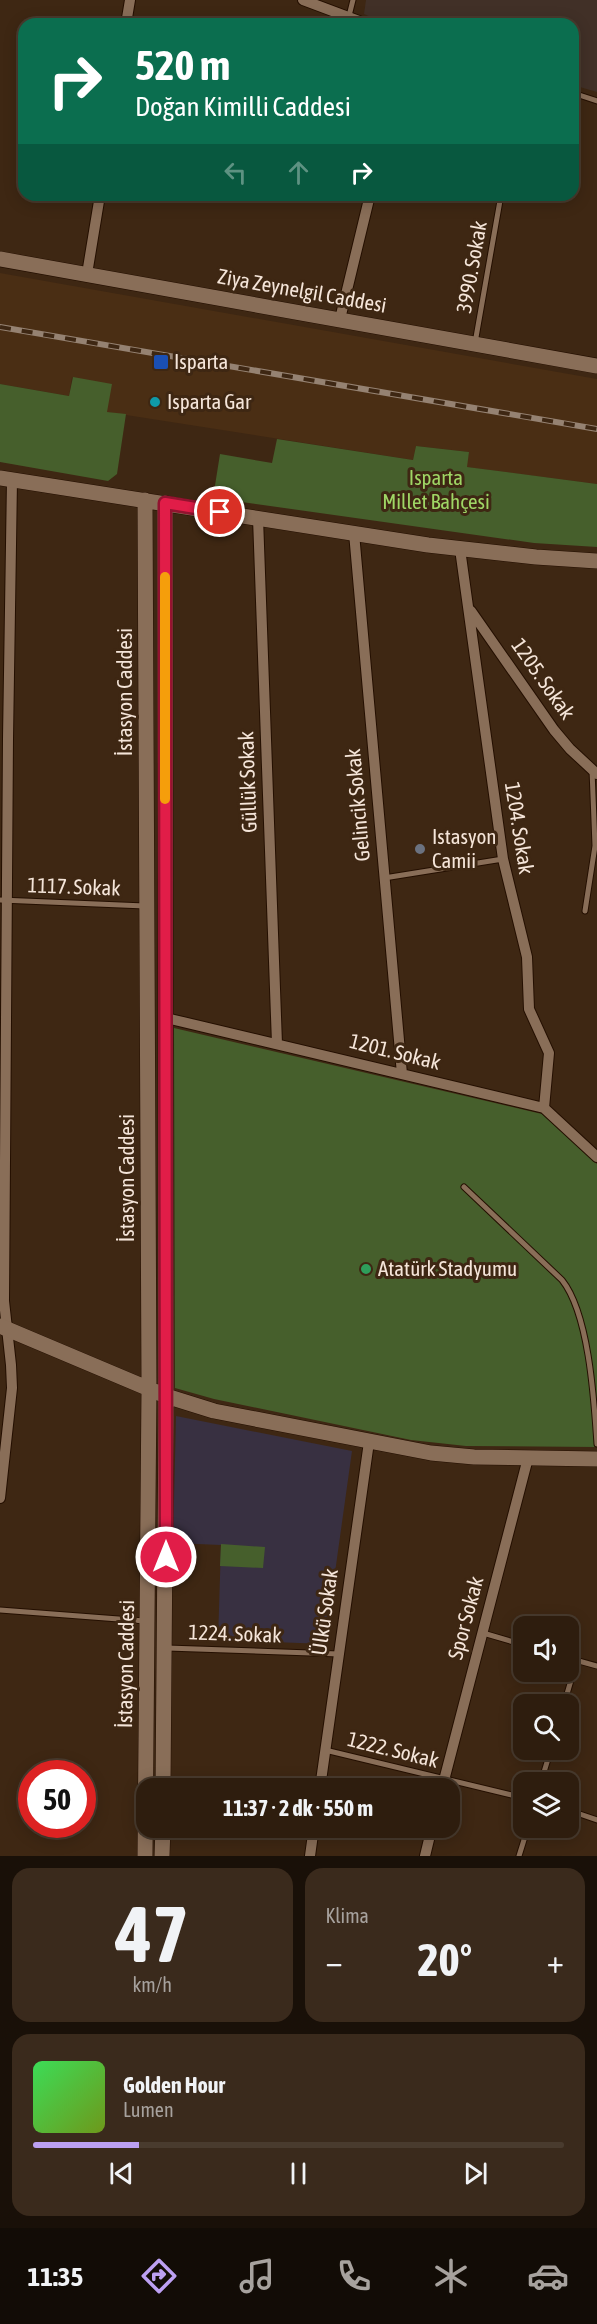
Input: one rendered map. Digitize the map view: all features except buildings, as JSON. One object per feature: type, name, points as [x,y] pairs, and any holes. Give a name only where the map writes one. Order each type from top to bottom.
[{"type":"main road","name":"Ziya Zeynelgil Caddesi","points":[[0,259],[597,366]]},
{"type":"main road","points":[[6,479],[460,549],[597,561]]},
{"type":"main road","name":"İstasyon Caddesi","points":[[145,500],[149,1388],[145,1856]]},
{"type":"main road","name":"İstasyon Caddesi","points":[[163,1778],[166,1396],[165,503]]},
{"type":"main road","points":[[3,1327],[166,1396],[214,1411],[431,1453],[474,1457],[597,1459]]},
{"type":"main road","points":[[162,1856],[163,1838]]},
{"type":"street","points":[[127,18],[130,0]]},
{"type":"street","points":[[303,0],[344,18]]},
{"type":"street","points":[[87,274],[99,201]]},
{"type":"street","points":[[340,319],[369,201]]},
{"type":"street","points":[[0,1498],[12,1388],[11,1365],[3,1327],[2,1243],[6,479]]},
{"type":"street","name":"Güllük Sokak","points":[[258,518],[277,1044]]},
{"type":"street","name":"Gelincik Sokak","points":[[354,533],[402,1074]]},
{"type":"street","name":"1204. Sokak","points":[[460,549],[503,859],[527,957],[529,1009],[549,1053],[544,1108]]},
{"type":"street","name":"1205. Sokak","points":[[468,607],[554,730],[570,749],[594,771]]},
{"type":"street","name":"1201. Sokak","points":[[166,1018],[544,1108],[597,1157]]},
{"type":"street","name":"Ülkü Sokak","points":[[321,1778],[369,1442]]},
{"type":"street","name":"Spor Sokak","points":[[446,1778],[528,1458]]},
{"type":"street","points":[[310,1856],[312,1838]]},
{"type":"street","points":[[425,1856],[429,1838]]},
{"type":"lane","points":[[348,18],[353,0]]},
{"type":"lane","points":[[579,95],[597,101]]},
{"type":"lane","name":"3990. Sokak","points":[[474,344],[500,201]]},
{"type":"lane","name":"1205. Sokak","points":[[585,911],[595,846],[594,771]]},
{"type":"lane","points":[[384,878],[503,859]]},
{"type":"lane","name":"1117. Sokak","points":[[3,900],[147,906]]},
{"type":"lane","points":[[465,1187],[562,1280],[572,1294],[579,1311],[591,1384],[597,1444]]},
{"type":"lane","points":[[0,1610],[148,1621]]},
{"type":"lane","points":[[483,1633],[513,1642]]},
{"type":"lane","name":"1224. Sokak","points":[[165,1648],[339,1654]]},
{"type":"lane","points":[[579,1660],[597,1666]]},
{"type":"lane","name":"1222. Sokak","points":[[325,1750],[423,1778]]},
{"type":"lane","name":"1222. Sokak","points":[[460,1787],[513,1796]]},
{"type":"lane","points":[[579,1814],[597,1820]]},
{"type":"lane","points":[[519,1856],[525,1838]]},
{"type":"shaded area","points":[[366,0],[597,0],[597,92],[579,87],[579,18],[373,18],[364,14]]},
{"type":"shaded area","points":[[0,273],[597,379],[597,484],[466,467],[469,452],[416,446],[413,460],[107,412],[72,377],[69,396],[0,384]]},
{"type":"shaded area","points":[[176,1416],[352,1451],[325,1644],[218,1640],[221,1545],[173,1543]]},
{"type":"green space","points":[[73,377],[112,384],[107,412],[126,414],[117,474],[108,481],[0,462],[0,384],[69,396]]},
{"type":"green space","name":"Isparta Millet Bahçesi","points":[[277,439],[413,460],[416,446],[469,452],[467,467],[597,484],[597,547],[534,543],[213,498],[220,454],[272,463]]},
{"type":"green space","points":[[174,1028],[542,1114],[597,1164],[597,1447],[466,1446],[411,1440],[214,1399],[175,1388]]},
{"type":"green space","points":[[221,1544],[265,1547],[263,1568],[220,1566]]},
{"type":"railway","points":[[0,327],[597,429]]},
{"type":"slow traffic","points":[[165,577],[165,799]]},
{"type":"place","name":"Isparta","points":[[161,362]]},
{"type":"place","name":"Isparta Gar","points":[[155,402]]},
{"type":"place","name":"Istasyon Camii","points":[[420,849]]},
{"type":"place","name":"Atatürk Stadyumu","points":[[366,1269]]},
{"type":"route","points":[[166,1557],[165,503],[220,512]]}]
